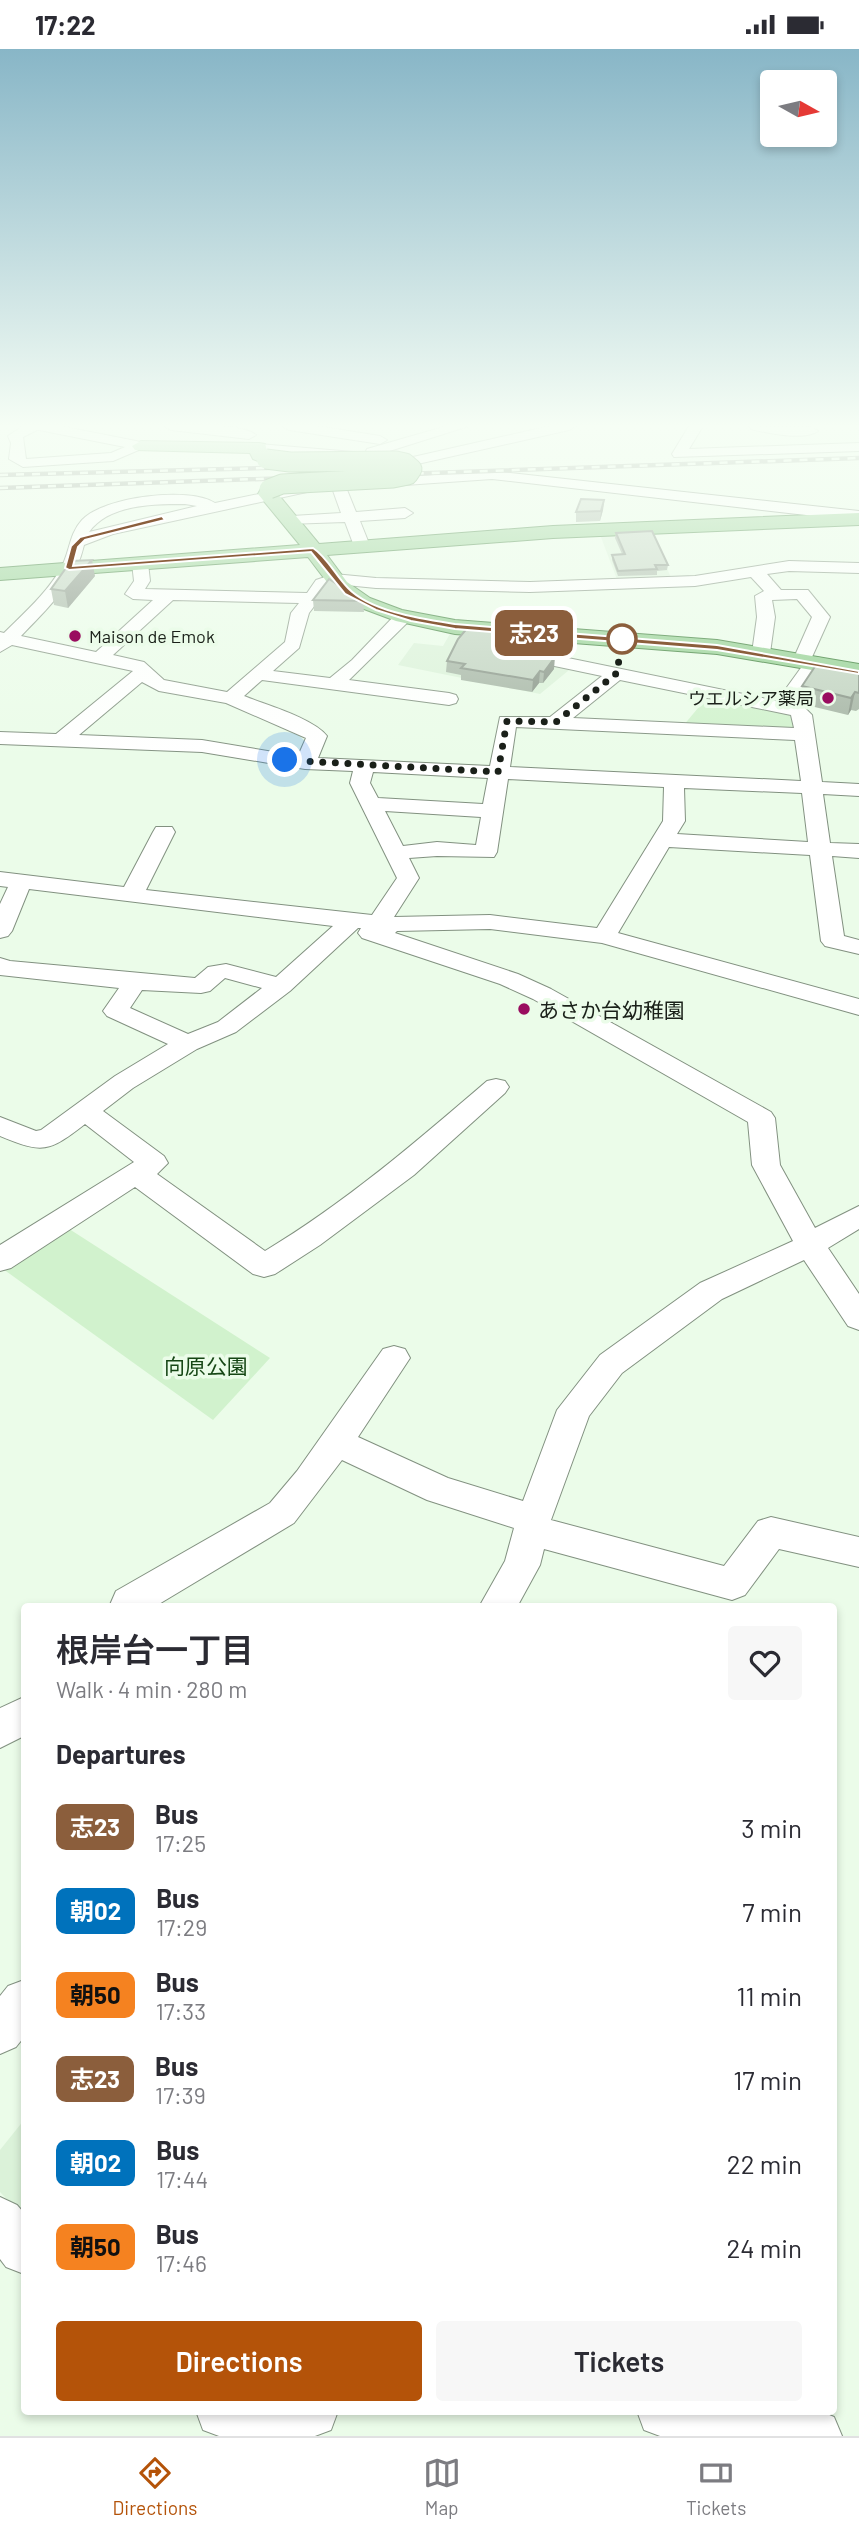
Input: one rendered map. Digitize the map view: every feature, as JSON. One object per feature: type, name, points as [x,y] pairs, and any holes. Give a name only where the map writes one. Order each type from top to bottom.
[{"type":"main road","points":[[304,537],[334,579],[348,592],[363,602],[404,617],[455,627],[698,645],[761,653],[859,671]]},
{"type":"main road","points":[[0,574],[487,537]]},
{"type":"street","points":[[3,641],[69,568],[77,537]]},
{"type":"street","points":[[77,542],[89,537]]},
{"type":"street","points":[[359,537],[362,546]]},
{"type":"street","points":[[417,537],[419,542]]},
{"type":"street","points":[[140,563],[142,581],[133,594],[312,598]]},
{"type":"street","points":[[231,698],[293,644],[297,636],[296,620],[322,584],[334,579],[376,583],[530,587],[695,581],[754,570],[820,565],[859,568]]},
{"type":"street","points":[[754,570],[777,595]]},
{"type":"street","points":[[761,653],[766,617],[764,596],[802,594],[821,617],[809,661],[782,708]]},
{"type":"street","points":[[101,657],[167,596]]},
{"type":"street","points":[[334,684],[358,664],[404,617]]},
{"type":"street","points":[[543,633],[513,652],[797,711],[802,715],[833,941],[859,947]]},
{"type":"street","points":[[3,641],[101,657],[138,666],[151,681],[159,685],[231,698],[293,723],[317,736],[305,763]]},
{"type":"street","points":[[60,741],[143,672]]},
{"type":"street","points":[[556,722],[617,673]]},
{"type":"street","points":[[256,674],[449,699]]},
{"type":"street","points":[[397,853],[437,849],[486,852],[507,721],[804,734]]},
{"type":"street","points":[[0,738],[202,747],[305,763],[859,790]]},
{"type":"street","points":[[365,766],[360,783],[408,877],[382,917],[383,929]]},
{"type":"street","points":[[604,936],[674,821],[674,781]]},
{"type":"street","points":[[371,804],[491,811]]},
{"type":"street","points":[[131,895],[164,832]]},
{"type":"street","points":[[664,840],[859,851]]},
{"type":"street","points":[[0,931],[10,880],[383,929],[509,979],[761,1118],[766,1165],[810,1245],[859,1318]]},
{"type":"street","points":[[383,929],[490,922],[604,936],[859,1007]]},
{"type":"street","points":[[0,1126],[34,1140],[49,1137],[124,1081],[188,1043],[228,1027],[281,986],[349,923]]},
{"type":"street","points":[[0,965],[3,968],[135,982],[201,986],[217,972],[226,971],[281,986]]},
{"type":"street","points":[[135,982],[116,1011],[188,1043]]},
{"type":"street","points":[[136,1174],[264,1266],[310,1238],[404,1168],[496,1087]]},
{"type":"street","points":[[0,1260],[57,1221],[154,1163],[86,1111]]},
{"type":"street","points":[[499,1603],[522,1565],[533,1525],[574,1411],[611,1364],[711,1291],[810,1245],[859,1216]]},
{"type":"street","points":[[129,1603],[282,1513],[337,1442],[394,1358]]},
{"type":"street","points":[[337,1442],[439,1490],[533,1525],[732,1584],[771,1532],[859,1552]]},
{"type":"street","points":[[0,1730],[21,1717]]},
{"type":"street","points":[[0,2031],[21,2006]]},
{"type":"street","points":[[0,2222],[21,2246]]},
{"type":"street","points":[[245,2415],[290,2423]]},
{"type":"street","points":[[700,2415],[736,2419],[815,2436]]},
{"type":"shaded area","points":[[601,537],[654,537],[672,580],[618,582]]},
{"type":"shaded area","points":[[451,632],[529,638],[507,653],[574,666],[540,694],[398,665],[414,643],[443,646]]},
{"type":"shaded area","points":[[21,2124],[21,2214],[0,2192],[0,2150]]},
{"type":"green space","points":[[708,696],[790,713],[796,729],[683,726]]},
{"type":"green space","name":"向原公園","points":[[63,1225],[270,1358],[213,1420],[3,1269]]},
{"type":"building","points":[[618,537],[655,537],[668,565],[655,565],[657,569],[618,571],[612,555],[625,554]]},
{"type":"building","points":[[92,560],[65,591],[51,589],[71,561]]},
{"type":"building","points":[[329,579],[363,601],[313,600]]},
{"type":"building","points":[[469,626],[513,630],[505,635],[502,644],[555,657],[544,672],[540,671],[533,680],[461,668],[465,664],[447,661],[458,639]]},
{"type":"building","points":[[816,665],[859,673],[859,693],[855,692],[851,698],[802,686]]},
{"type":"bus line","name":"志23","points":[[85,537],[74,546],[69,568],[313,550],[337,583],[348,592],[378,609],[411,619],[455,627],[717,647],[859,671]]},
{"type":"place","name":"Maison de Emok","points":[[75,636]]},
{"type":"place","name":"ウエルシア薬局","points":[[828,698]]},
{"type":"place","name":"あさか台幼稚園","points":[[524,1009]]},
{"type":"route","points":[[285,760],[498,772],[507,721],[556,722],[617,673],[622,639]]}]
